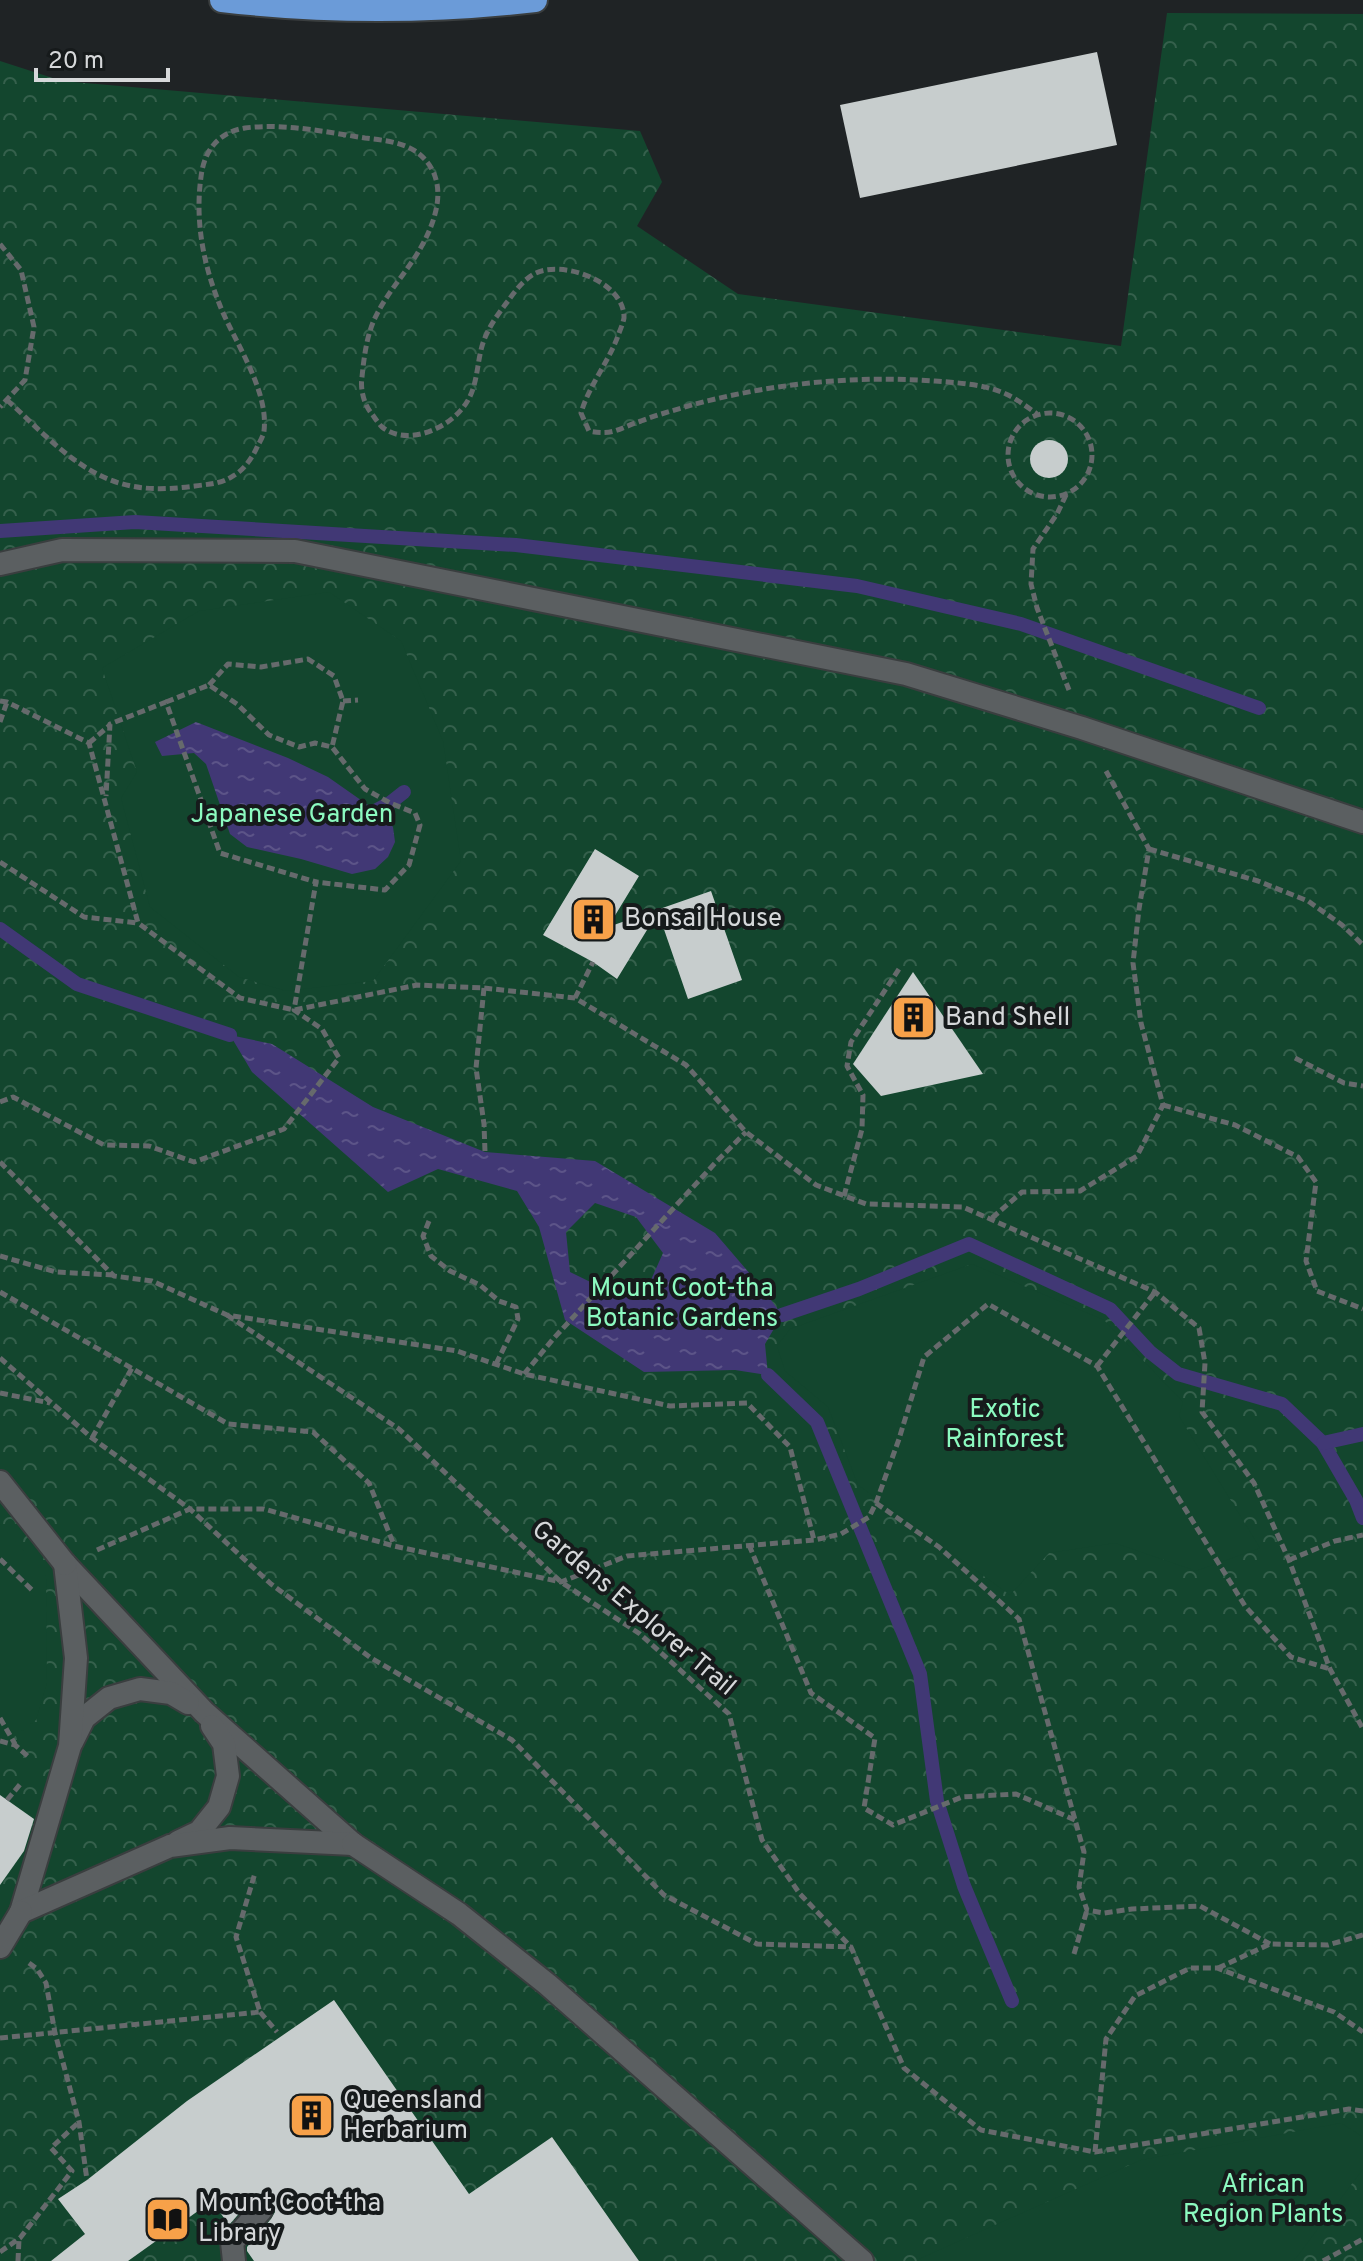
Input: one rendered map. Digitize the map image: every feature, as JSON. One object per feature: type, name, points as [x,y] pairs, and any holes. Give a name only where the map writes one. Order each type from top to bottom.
[{"type":"highway","points":[[222,0],[281,7],[397,9],[535,0]]},
{"type":"street","points":[[0,564],[62,550],[295,551],[906,674],[1082,728],[1363,822]]},
{"type":"street","points":[[0,1482],[65,1564],[204,1712],[353,1844],[459,1914],[547,1984],[862,2261]]},
{"type":"street","points":[[65,1564],[76,1658],[70,1746]]},
{"type":"street","points":[[1,1946],[21,1912],[70,1746],[84,1718],[109,1698],[140,1689],[171,1693],[204,1712],[224,1744],[228,1776],[219,1807],[199,1832],[21,1912]]},
{"type":"street","points":[[170,1846],[230,1838],[353,1844]]},
{"type":"street","points":[[234,2261],[232,2242],[261,2210]]},
{"type":"path","points":[[7,400],[77,462],[108,479],[147,489],[171,490],[219,483],[237,474],[254,454],[265,432],[262,410],[259,389],[219,304],[200,235],[198,201],[209,147],[232,130],[253,127],[290,128],[391,141],[416,151],[434,169],[440,190],[431,228],[374,318],[366,349],[361,383],[367,408],[384,428],[405,435],[419,435],[449,423],[465,406],[478,378],[481,348],[493,322],[531,274],[549,268],[580,273],[605,285],[619,298],[624,318],[605,366],[584,403],[581,413],[589,431],[604,434],[620,431],[637,422],[676,410],[739,395],[801,383],[852,379],[971,384],[1007,394],[1037,414]]},
{"type":"path","points":[[0,244],[21,270],[34,327],[25,380],[0,407]]},
{"type":"path","points":[[1051,412],[1065,415],[1078,423],[1087,434],[1092,448],[1092,462],[1087,476],[1066,495],[1052,498],[1038,496],[1016,481],[1010,469],[1008,442],[1024,420],[1037,414],[1051,412]]},
{"type":"path","points":[[1050,644],[1031,584],[1033,549],[1066,495]]},
{"type":"path","points":[[89,743],[110,724],[209,685],[228,664],[261,667],[308,659],[334,676],[343,701],[332,747]]},
{"type":"path","points":[[166,702],[220,853],[316,882],[385,890],[409,865],[420,825],[415,813],[365,789],[332,747],[315,743],[299,747],[269,735],[237,704],[209,685]]},
{"type":"path","points":[[343,701],[358,700]]},
{"type":"path","points":[[0,722],[4,702],[89,743],[138,923]]},
{"type":"path","points":[[106,801],[110,724]]},
{"type":"path","points":[[992,1218],[1022,1192],[1080,1191],[1137,1156],[1163,1105],[1141,1023],[1133,963],[1149,849],[1082,728]]},
{"type":"path","points":[[1149,849],[1258,881],[1308,901],[1342,925],[1363,945]]},
{"type":"path","points":[[0,862],[84,917],[138,923],[240,998],[294,1010],[322,1029],[339,1058],[284,1129],[194,1162],[149,1146],[104,1145],[13,1097],[0,1102]]},
{"type":"path","points":[[294,1010],[316,882]]},
{"type":"path","points":[[575,998],[593,962]]},
{"type":"path","points":[[844,1196],[862,1129],[863,1095],[847,1066],[851,1042],[901,966]]},
{"type":"path","points":[[294,1010],[417,985],[484,988],[575,998],[686,1065],[746,1132],[816,1185],[866,1204],[963,1207],[1155,1292],[1199,1328],[1205,1363],[1202,1412],[1254,1483],[1289,1560],[1330,1669],[1363,1729]]},
{"type":"path","points":[[484,988],[476,1068],[485,1152]]},
{"type":"path","points":[[1295,1058],[1344,1083],[1363,1086]]},
{"type":"path","points":[[1163,1105],[1235,1125],[1298,1157],[1316,1182],[1306,1261],[1317,1291],[1363,1309]]},
{"type":"path","points":[[524,1374],[746,1132]]},
{"type":"path","points":[[0,1162],[114,1276]]},
{"type":"path","points":[[429,1221],[423,1236],[431,1256],[450,1271],[480,1285],[499,1301],[516,1307],[518,1319],[496,1364]]},
{"type":"path","points":[[0,1256],[56,1272],[152,1281],[227,1315],[457,1351],[524,1374],[670,1406],[747,1403],[790,1447],[814,1540]]},
{"type":"path","points":[[0,1292],[228,1424],[313,1432],[369,1483],[394,1546]]},
{"type":"path","points":[[1097,1366],[1155,1292]]},
{"type":"path","points":[[65,1564],[190,1509],[264,1509],[394,1546],[561,1582],[627,1556],[814,1540],[841,1534],[869,1517],[876,1503],[924,1357],[988,1304],[1097,1366],[1245,1606],[1291,1657],[1330,1669]]},
{"type":"path","name":"Gardens Explorer Trail","points":[[227,1315],[399,1429],[561,1582],[640,1634],[729,1714],[762,1840],[800,1894],[851,1947],[904,2068],[981,2130],[1095,2152],[1349,2109],[1363,2111]]},
{"type":"path","points":[[0,1358],[92,1438],[190,1509],[271,1584],[371,1658],[512,1740],[664,1895],[757,1944],[851,1947]]},
{"type":"path","points":[[92,1438],[132,1368]]},
{"type":"path","points":[[0,1393],[54,1403]]},
{"type":"path","points":[[876,1503],[939,1547],[1019,1619],[1084,1852],[1079,1887],[1087,1910],[1074,1954]]},
{"type":"path","points":[[1289,1560],[1335,1541],[1363,1535]]},
{"type":"path","points":[[749,1545],[811,1693],[875,1738],[864,1808],[893,1825],[962,1797],[1016,1794],[1076,1820]]},
{"type":"path","points":[[0,1718],[15,1745],[37,1765]]},
{"type":"path","points":[[0,1741],[15,1745]]},
{"type":"path","points":[[255,1870],[236,1937],[260,2012],[277,2032]]},
{"type":"path","points":[[1087,1910],[1104,1913],[1200,1906],[1270,1944]]},
{"type":"path","points":[[1217,1968],[1270,1944],[1328,1945],[1363,1935]]},
{"type":"path","points":[[1,1946],[37,1969],[46,1983],[55,2033],[79,2122],[87,2180]]},
{"type":"path","points":[[1095,2152],[1106,2039],[1135,1996],[1190,1968],[1217,1968],[1334,2012],[1363,2032]]},
{"type":"path","points":[[0,2038],[260,2012]]},
{"type":"path","points":[[0,2252],[20,2238],[72,2171],[51,2148],[79,2122]]},
{"type":"path","points":[[18,2261],[20,2238]]},
{"type":"path","points":[[1323,2261],[1363,2239]]},
{"type":"green space","name":"Mount Coot-tha Botanic Gardens","points":[[1167,13],[1363,14],[1363,2261],[0,2261],[0,61],[62,81],[640,131],[662,182],[637,226],[738,294],[1121,346]]},
{"type":"green space","name":"Japanese Garden","points":[[329,592],[401,641],[443,741],[461,861],[373,981],[286,991],[239,977],[150,907],[121,798],[137,772],[102,668],[199,611]]},
{"type":"green space","name":"Exotic Rainforest","points":[[972,1264],[1104,1320],[1183,1402],[1179,1416],[1260,1548],[1196,1571],[1115,1543],[1049,1553],[1010,1595],[858,1485],[828,1407],[785,1371],[777,1346],[790,1329]]},
{"type":"green space","points":[[0,1524],[46,1576],[47,1683],[36,1720],[0,1748]]},
{"type":"green space","name":"African Region Plants","points":[[1341,2123],[1363,2137],[1363,2169],[1291,2261],[919,2259],[1141,2160]]},
{"type":"water","points":[[196,722],[328,777],[385,817],[393,827],[395,842],[388,857],[375,869],[352,874],[247,847],[230,834],[206,764],[194,753],[162,756],[155,742]]},
{"type":"water","points":[[230,1035],[272,1044],[373,1107],[485,1152],[595,1161],[715,1233],[763,1289],[782,1315],[765,1344],[768,1375],[735,1370],[644,1372],[565,1320],[539,1227],[517,1191],[438,1169],[388,1192],[252,1072]],"holes":[[[595,1203],[636,1217],[663,1253],[646,1291],[619,1296],[570,1272],[566,1232]]]},
{"type":"building","points":[[1097,52],[1117,145],[860,198],[840,105]]},
{"type":"building","points":[[1049,440],[1063,445],[1068,459],[1063,473],[1049,478],[1035,473],[1030,459],[1035,445]]},
{"type":"building","points":[[595,849],[639,876],[608,927],[711,891],[742,980],[688,999],[658,912],[617,979],[543,935]]},
{"type":"building","name":"Band Shell","points":[[913,972],[983,1074],[881,1096],[853,1064]]},
{"type":"building","points":[[0,1795],[34,1819],[24,1851],[0,1885]]},
{"type":"building","name":"Queensland Herbarium","points":[[334,2000],[469,2194],[552,2137],[639,2261],[254,2261],[247,2247],[275,2212],[271,2200],[263,2196],[251,2200],[229,2225],[212,2201],[128,2261],[51,2261],[85,2234],[58,2199],[87,2180],[187,2101]]},
{"type":"waterway","points":[[0,531],[135,522],[516,545],[857,586],[1021,624],[1259,708]]},
{"type":"waterway","points":[[377,810],[404,792]]},
{"type":"waterway","points":[[0,929],[77,984],[230,1035]]},
{"type":"waterway","points":[[782,1315],[859,1289],[969,1244],[1110,1309],[1150,1352],[1178,1374],[1282,1404],[1323,1443],[1363,1518]]},
{"type":"waterway","points":[[768,1375],[817,1422],[920,1674],[937,1801],[964,1886],[1012,2001]]},
{"type":"waterway","points":[[1323,1443],[1363,1434]]},
{"type":"place","name":"Bonsai House","points":[[593,919]]},
{"type":"place","name":"Band Shell","points":[[914,1018]]},
{"type":"place","name":"Queensland Herbarium","points":[[312,2116]]},
{"type":"place","name":"Mount Coot-tha Library","points":[[167,2219]]}]
